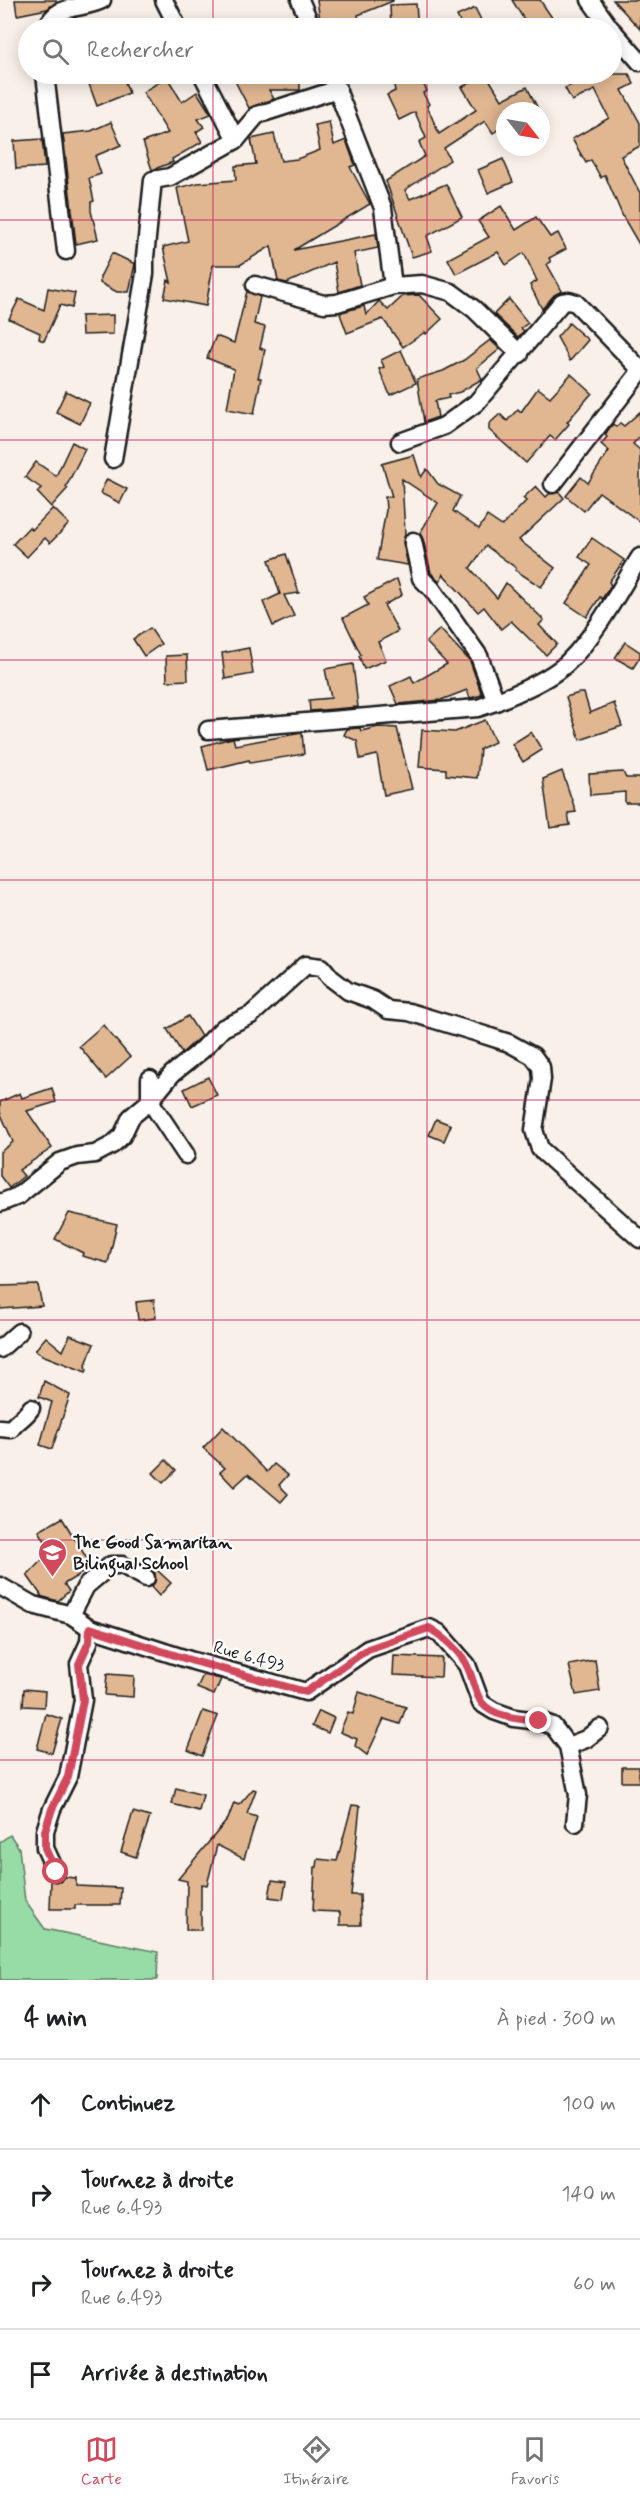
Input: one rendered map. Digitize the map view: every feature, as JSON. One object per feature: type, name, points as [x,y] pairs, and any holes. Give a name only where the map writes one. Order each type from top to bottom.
[{"type":"street","points":[[53,18],[59,11],[102,0]]},
{"type":"street","points":[[164,0],[173,18]]},
{"type":"street","points":[[300,0],[308,18]]},
{"type":"street","points":[[590,0],[603,18]]},
{"type":"street","points":[[622,42],[640,63]]},
{"type":"street","points":[[46,84],[66,250]]},
{"type":"street","points":[[207,84],[236,140]]},
{"type":"street","points":[[113,459],[145,274],[153,180],[170,177],[236,140],[257,115],[327,84]]},
{"type":"street","points":[[335,84],[383,208],[393,286]]},
{"type":"street","points":[[255,285],[324,304],[337,303],[393,286],[422,284],[451,292],[474,309],[519,354]]},
{"type":"street","points":[[400,442],[444,426],[476,403],[562,302],[569,301],[576,303],[640,371],[553,483]]},
{"type":"street","points":[[413,541],[421,579],[432,589],[475,648],[486,668],[496,702]]},
{"type":"street","points":[[208,730],[478,708],[496,702],[556,672],[568,662],[585,642],[640,557]]},
{"type":"street","points":[[0,1203],[18,1196],[60,1162],[77,1156],[95,1154],[112,1146],[122,1136],[131,1117],[150,1101],[172,1074],[202,1050],[224,1028],[251,1015],[306,965],[322,967],[348,992],[373,1000],[388,1010],[409,1012],[475,1032],[509,1043],[533,1056],[541,1067],[542,1079],[534,1130],[540,1149],[640,1239]]},
{"type":"street","points":[[150,1079],[150,1101],[186,1155]]},
{"type":"street","points":[[0,1349],[19,1332]]},
{"type":"street","points":[[0,1428],[11,1429],[16,1422],[26,1417],[31,1408]]},
{"type":"street","points":[[71,1615],[86,1586],[111,1565],[122,1564],[146,1578]]},
{"type":"street","name":"Rue 6.493","points":[[0,1586],[33,1605],[71,1615],[90,1628],[193,1661],[306,1692],[368,1649],[429,1628],[439,1633],[467,1665],[482,1703],[494,1711],[514,1718],[539,1721],[553,1726],[568,1746]]},
{"type":"street","points":[[56,1872],[45,1848],[45,1831],[52,1809],[68,1777],[83,1700],[79,1664],[89,1642],[90,1628]]},
{"type":"street","points":[[574,1823],[578,1795],[568,1746],[586,1739],[600,1728]]},
{"type":"green space","points":[[10,1835],[19,1848],[25,1901],[45,1929],[158,1952],[157,1980],[0,1980],[0,1842]]},
{"type":"building","points":[[15,0],[56,0],[56,2],[47,9],[17,15]]},
{"type":"building","points":[[317,0],[393,0],[358,15],[358,18],[320,18]]},
{"type":"building","points":[[512,0],[540,0],[552,18],[523,18]]},
{"type":"building","points":[[613,0],[640,0],[640,29]]},
{"type":"building","points":[[416,4],[417,18],[391,18],[390,5]]},
{"type":"building","points":[[475,8],[480,18],[458,18],[457,16]]},
{"type":"building","points":[[622,74],[629,74],[634,84],[622,90],[640,123],[640,146],[621,156],[640,193],[640,246],[623,217],[605,175],[601,178],[591,160],[586,163],[572,139],[609,118],[595,90],[572,101],[565,88],[573,84],[622,84]]},
{"type":"building","points":[[89,84],[126,84],[129,93],[97,106]]},
{"type":"building","points":[[156,84],[171,84],[182,102],[197,92],[211,114],[198,119],[204,127],[196,132],[202,142],[172,159],[173,162],[152,170],[143,142],[168,133],[143,92]]},
{"type":"building","points":[[237,84],[300,84],[300,90],[269,90],[274,99],[249,108]]},
{"type":"building","points":[[394,84],[423,84],[427,91],[423,93],[429,104],[427,106],[439,134],[476,110],[462,87],[468,84],[492,84],[502,100],[527,87],[534,102],[496,102],[496,131],[493,133],[485,121],[444,148],[450,160],[405,190],[410,199],[446,184],[462,217],[427,236],[432,251],[412,257],[386,181],[425,156],[419,142],[426,138],[415,112],[399,120],[387,95],[395,91]]},
{"type":"building","points":[[111,122],[121,145],[95,156],[101,174],[89,178],[94,201],[91,202],[91,211],[98,239],[76,244],[63,134],[91,131]]},
{"type":"building","points":[[329,122],[334,145],[346,140],[355,165],[350,167],[370,204],[294,250],[376,234],[378,248],[354,253],[360,285],[339,292],[334,262],[287,283],[278,281],[271,246],[240,265],[213,265],[206,306],[164,298],[168,280],[171,282],[163,247],[188,241],[177,188],[198,183],[236,180],[235,166],[256,164],[251,139],[274,134],[281,161],[297,159],[320,150],[315,125]]},
{"type":"building","points":[[42,139],[45,167],[16,169],[14,141]]},
{"type":"building","points":[[503,159],[513,182],[488,193],[478,170]]},
{"type":"building","points":[[501,206],[516,230],[536,217],[550,237],[558,233],[566,249],[549,258],[551,262],[547,264],[562,291],[554,295],[542,309],[530,285],[537,281],[524,253],[506,265],[498,252],[456,274],[448,259],[489,237],[478,221]]},
{"type":"building","points":[[112,253],[135,264],[129,292],[117,292],[100,283],[100,277]]},
{"type":"building","points":[[48,288],[75,293],[72,308],[60,305],[44,341],[39,339],[40,333],[9,319],[19,299],[44,310]]},
{"type":"building","points":[[247,291],[260,297],[254,324],[265,327],[260,348],[265,350],[258,378],[261,378],[254,414],[227,409],[234,369],[207,358],[216,336],[234,343]]},
{"type":"building","points":[[419,295],[442,319],[426,334],[425,332],[403,347],[383,319],[347,333],[340,314],[342,312],[364,306],[366,315],[379,301],[388,310],[403,296]]},
{"type":"building","points":[[509,299],[528,323],[521,328],[524,331],[518,337],[494,314]]},
{"type":"building","points":[[113,315],[113,334],[82,335],[81,316]]},
{"type":"building","points":[[569,323],[588,340],[570,361],[557,337]]},
{"type":"building","points":[[490,340],[500,349],[477,368],[482,379],[460,392],[448,395],[449,398],[435,401],[438,417],[424,422],[417,379],[443,371],[464,360]]},
{"type":"building","points":[[401,350],[416,383],[390,395],[379,369],[384,367],[381,360]]},
{"type":"building","points":[[571,374],[592,393],[555,440],[550,436],[526,463],[489,430],[489,424],[500,414],[507,421],[518,409],[521,412],[538,388],[550,397]]},
{"type":"building","points":[[66,391],[90,403],[80,424],[56,412]]},
{"type":"building","points":[[640,412],[640,436],[633,444],[640,450],[640,522],[599,492],[584,511],[566,496],[581,477],[588,483],[609,451],[601,444],[613,424],[616,427],[620,423],[624,426]]},
{"type":"building","points":[[72,442],[85,449],[66,487],[68,488],[51,507],[37,492],[41,488],[25,477],[36,462],[56,476]]},
{"type":"building","points":[[414,455],[421,477],[427,469],[438,484],[460,496],[453,511],[479,529],[487,516],[502,526],[526,501],[523,498],[536,486],[546,497],[559,492],[564,498],[519,540],[555,568],[541,587],[515,570],[516,568],[486,546],[470,568],[497,598],[506,583],[544,620],[539,625],[557,644],[546,655],[511,621],[501,629],[484,607],[478,612],[443,574],[440,582],[431,573],[420,533],[438,503],[402,479],[405,534],[403,543],[408,565],[377,560],[386,510],[385,497],[392,497],[381,464]]},
{"type":"building","points":[[107,479],[127,489],[120,503],[100,493]]},
{"type":"building","points":[[53,508],[69,524],[50,543],[45,538],[27,557],[13,544],[29,527],[32,530]]},
{"type":"building","points":[[592,538],[624,560],[609,582],[611,585],[602,599],[600,597],[587,617],[566,603],[591,565],[579,557]]},
{"type":"building","points":[[286,554],[299,593],[284,595],[294,616],[273,626],[263,602],[280,594],[269,560]]},
{"type":"building","points":[[397,579],[402,595],[384,605],[398,631],[378,642],[386,660],[364,669],[359,656],[361,655],[343,618],[368,605],[364,597]]},
{"type":"building","points":[[150,628],[161,644],[144,656],[133,639]]},
{"type":"building","points":[[440,629],[470,661],[482,695],[470,698],[467,690],[441,700],[398,704],[390,686],[411,676],[414,683],[447,664],[426,642]]},
{"type":"building","points":[[625,642],[640,652],[640,657],[633,668],[615,658]]},
{"type":"building","points":[[249,648],[253,674],[225,679],[222,653]]},
{"type":"building","points":[[187,655],[188,680],[167,681],[166,656]]},
{"type":"building","points":[[353,664],[358,707],[310,711],[309,700],[331,698],[325,669]]},
{"type":"building","points":[[584,693],[590,713],[614,703],[622,726],[580,740],[566,697]]},
{"type":"building","points":[[485,720],[495,742],[480,749],[477,778],[446,775],[446,769],[419,767],[422,730],[455,732]]},
{"type":"building","points":[[378,727],[397,728],[412,789],[384,795],[377,755],[360,759],[357,741],[344,735],[347,729],[360,728],[361,731]]},
{"type":"building","points":[[531,732],[542,750],[523,762],[512,744]]},
{"type":"building","points":[[302,733],[304,754],[250,763],[249,760],[208,770],[202,746],[233,738],[235,745]]},
{"type":"building","points":[[562,771],[576,812],[568,813],[570,825],[550,828],[543,779]]},
{"type":"building","points":[[623,772],[626,778],[640,778],[640,803],[625,803],[625,792],[590,795],[589,774]]},
{"type":"building","points":[[188,1016],[201,1036],[182,1053],[167,1029]]},
{"type":"building","points":[[103,1025],[130,1057],[106,1079],[79,1046]]},
{"type":"building","points":[[208,1077],[217,1095],[192,1106],[184,1089]]},
{"type":"building","points":[[52,1088],[56,1102],[27,1111],[52,1148],[19,1170],[24,1176],[9,1188],[0,1176],[0,1152],[13,1142],[0,1112],[0,1102],[20,1093],[22,1098]]},
{"type":"building","points":[[436,1119],[451,1125],[444,1141],[429,1135]]},
{"type":"building","points":[[69,1213],[117,1224],[108,1263],[82,1256],[83,1253],[55,1239]]},
{"type":"building","points":[[38,1285],[42,1306],[0,1309],[0,1286]]},
{"type":"building","points":[[154,1300],[156,1318],[138,1320],[136,1302]]},
{"type":"building","points":[[70,1335],[94,1344],[85,1367],[86,1372],[42,1355],[35,1350],[46,1337],[63,1351]]},
{"type":"building","points":[[44,1381],[70,1395],[52,1449],[40,1445],[52,1402],[39,1397]]},
{"type":"building","points":[[223,1427],[267,1472],[274,1464],[288,1475],[279,1485],[288,1494],[281,1502],[248,1474],[234,1487],[220,1472],[225,1468],[203,1448]]},
{"type":"building","points":[[166,1460],[176,1470],[163,1483],[153,1473]]},
{"type":"building","points":[[62,1518],[92,1567],[64,1584],[69,1591],[58,1601],[40,1596],[27,1575],[51,1551],[39,1531]]},
{"type":"building","points":[[145,1559],[171,1583],[159,1596],[151,1587],[155,1582],[155,1573],[141,1563]]},
{"type":"building","points":[[394,1656],[442,1658],[441,1677],[393,1675]]},
{"type":"building","points":[[595,1660],[600,1691],[576,1695],[569,1665]]},
{"type":"building","points":[[107,1674],[134,1676],[133,1697],[105,1695]]},
{"type":"building","points":[[203,1675],[221,1679],[214,1695],[197,1688]]},
{"type":"building","points":[[24,1689],[45,1691],[44,1707],[23,1706]]},
{"type":"building","points":[[359,1692],[406,1707],[400,1724],[384,1719],[367,1755],[355,1746],[357,1739],[340,1732],[348,1712],[353,1714]]},
{"type":"building","points":[[203,1711],[218,1716],[202,1756],[188,1750]]},
{"type":"building","points":[[319,1711],[334,1718],[328,1733],[312,1726]]},
{"type":"building","points":[[46,1714],[62,1719],[52,1753],[37,1749]]},
{"type":"building","points":[[622,1767],[639,1767],[639,1782],[622,1782]]},
{"type":"building","points":[[176,1788],[203,1795],[199,1811],[172,1804]]},
{"type":"building","points":[[253,1789],[256,1790],[247,1814],[257,1817],[244,1859],[217,1845],[207,1885],[201,1884],[201,1930],[186,1930],[187,1881],[178,1879],[228,1819],[234,1803],[239,1805]]},
{"type":"building","points":[[352,1805],[360,1806],[351,1895],[360,1895],[361,1925],[340,1925],[340,1912],[313,1911],[315,1867],[317,1867],[318,1859],[337,1861]]},
{"type":"building","points":[[133,1812],[150,1817],[136,1857],[121,1852]]},
{"type":"building","points":[[65,1877],[76,1878],[76,1886],[121,1888],[120,1905],[75,1905],[75,1909],[50,1909],[51,1881],[60,1882]]},
{"type":"building","points":[[272,1880],[286,1882],[283,1899],[269,1897]]},
{"type":"place","name":"The Good Samaritan Bilingual School","points":[[52,1578]]},
{"type":"route","points":[[56,1872],[45,1848],[45,1831],[48,1818],[68,1777],[83,1700],[79,1664],[89,1642],[90,1628],[193,1661],[306,1692],[368,1649],[429,1628],[439,1633],[467,1665],[482,1703],[494,1711],[514,1718],[539,1721]]}]
